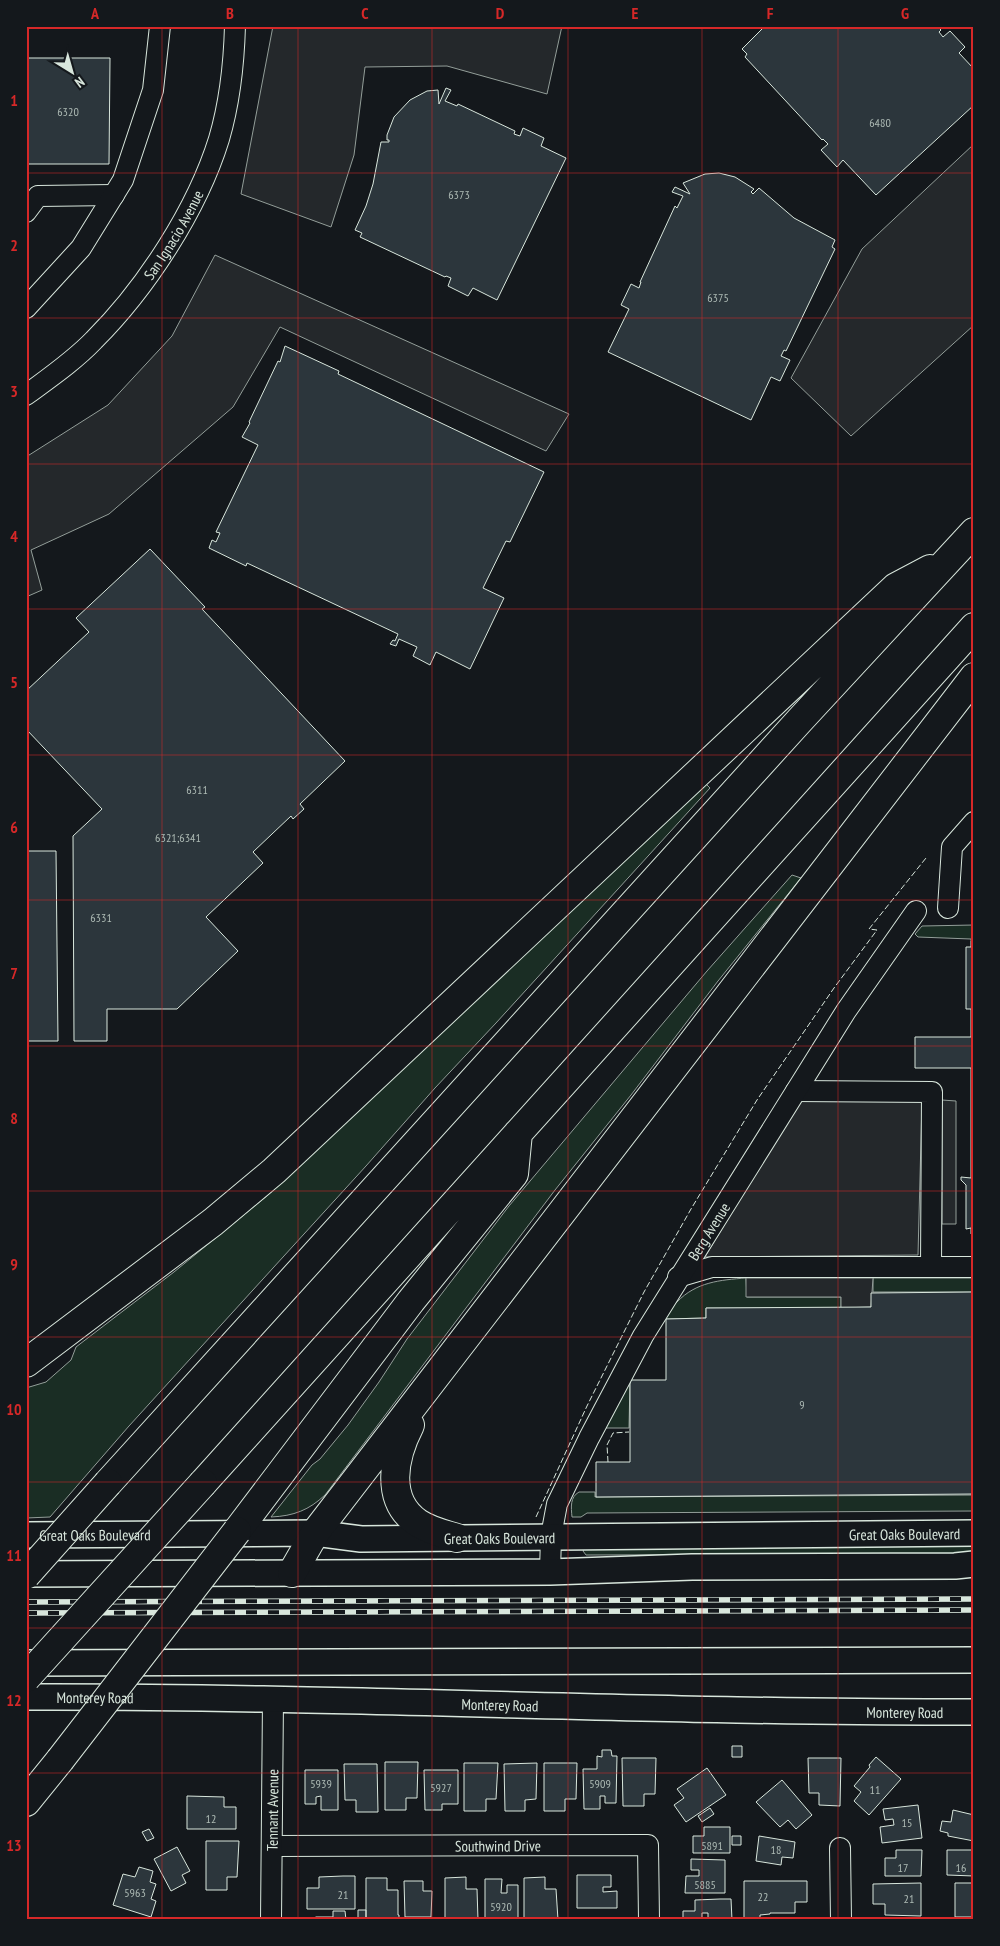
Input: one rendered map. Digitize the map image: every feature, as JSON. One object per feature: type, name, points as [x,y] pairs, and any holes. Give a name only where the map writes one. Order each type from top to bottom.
[{"type":"highway","points":[[26,1574],[787,735],[974,532]]},
{"type":"highway","points":[[26,1363],[213,1222],[274,1171],[896,587],[951,557]]},
{"type":"highway","points":[[26,1678],[974,627]]},
{"type":"highway","points":[[292,1573],[315,1533],[806,892],[974,677]]},
{"type":"highway","points":[[26,1802],[280,1476],[410,1301],[514,1174],[518,1133]]},
{"type":"highway","points":[[432,1382],[402,1441],[396,1463],[395,1485],[405,1512],[430,1530],[457,1538]]},
{"type":"main road","name":"Great Oaks Boulevard","points":[[26,1535],[315,1533],[361,1539],[974,1532]]},
{"type":"main road","name":"Great Oaks Boulevard","points":[[26,1574],[550,1572],[692,1567],[945,1566],[974,1564]]},
{"type":"main road","points":[[26,1663],[974,1660]]},
{"type":"main road","name":"Monterey Road","points":[[26,1697],[273,1699],[728,1711],[974,1712]]},
{"type":"street","points":[[26,308],[81,248],[123,180],[153,90],[160,26]]},
{"type":"street","name":"San Ignacio Avenue","points":[[26,395],[48,380],[93,341],[134,296],[196,197],[219,138],[234,59],[235,26]]},
{"type":"street","points":[[26,212],[38,196],[114,195]]},
{"type":"street","points":[[948,908],[952,847],[974,822]]},
{"type":"street","name":"Berg Avenue","points":[[550,1572],[551,1536],[558,1504],[642,1336],[846,1010],[916,911]]},
{"type":"street","points":[[796,1091],[932,1092],[931,1267]]},
{"type":"street","points":[[678,1277],[712,1267],[974,1267]]},
{"type":"street","name":"Tennant Avenue","points":[[271,1920],[273,1699]]},
{"type":"street","name":"Southwind Drive","points":[[273,1846],[648,1845],[649,1920]]},
{"type":"street","points":[[840,1848],[840,1920]]},
{"type":"green space","points":[[700,778],[710,788],[435,1088],[129,1426],[50,1517],[26,1518],[26,1388],[46,1382],[71,1360],[76,1347],[174,1272],[268,1195],[362,1108]]},
{"type":"green space","points":[[792,875],[801,878],[555,1190],[325,1495],[313,1505],[301,1511],[271,1517],[312,1465],[320,1459],[348,1425],[407,1339],[509,1206],[707,971]]},
{"type":"green space","points":[[974,925],[974,941],[971,941],[971,939],[918,937],[915,934],[922,926]]},
{"type":"green space","points":[[746,1278],[747,1297],[841,1297],[841,1308],[706,1308],[706,1318],[666,1319],[673,1306],[692,1290],[718,1281]]},
{"type":"green space","points":[[873,1278],[974,1278],[974,1292],[873,1292]]},
{"type":"green space","points":[[630,1380],[629,1428],[605,1428]]},
{"type":"green space","points":[[579,1492],[595,1492],[595,1497],[974,1495],[974,1511],[587,1513],[581,1517],[572,1517],[571,1506],[574,1497]]},
{"type":"green space","points":[[974,1544],[974,1553],[925,1554],[586,1555],[583,1551],[585,1548]]},
{"type":"shaded area","points":[[273,26],[562,26],[547,94],[447,66],[365,67],[354,155],[331,227],[241,194]]},
{"type":"shaded area","points":[[974,144],[974,325],[851,436],[791,378],[862,249]]},
{"type":"shaded area","points":[[215,255],[569,414],[546,451],[280,327],[233,407],[109,514],[31,550],[42,590],[26,597],[26,457],[108,405],[172,336]]},
{"type":"shaded area","points":[[799,1100],[922,1100],[918,1255],[705,1257]]},
{"type":"shaded area","points":[[942,1100],[956,1101],[956,1224],[942,1224]]},
{"type":"shaded area","points":[[746,1278],[873,1278],[871,1307],[841,1308],[841,1297],[746,1297]]},
{"type":"building","points":[[765,26],[937,26],[941,30],[939,32],[943,37],[950,31],[965,47],[959,53],[974,69],[974,105],[876,195],[843,160],[837,167],[821,150],[828,144],[822,140],[745,57],[747,54],[742,49]]},
{"type":"building","points":[[26,58],[110,58],[109,164],[26,164]]},
{"type":"building","points":[[446,88],[451,90],[445,101],[457,106],[458,104],[515,131],[514,134],[520,136],[523,128],[544,138],[541,146],[566,158],[497,300],[473,288],[468,296],[448,286],[451,278],[445,277],[360,237],[362,233],[355,230],[373,184],[381,142],[389,142],[387,135],[394,117],[410,100],[427,91],[438,90],[439,104]]},
{"type":"building","points":[[719,173],[735,177],[754,189],[751,192],[753,194],[759,188],[794,218],[835,240],[832,247],[835,249],[786,351],[784,350],[781,356],[790,360],[780,381],[771,377],[751,420],[608,352],[629,309],[621,305],[631,284],[639,288],[675,206],[677,208],[683,196],[672,192],[675,187],[690,194],[683,183],[705,174]]},
{"type":"building","points":[[285,346],[339,371],[338,374],[544,472],[510,542],[506,541],[483,588],[504,598],[470,669],[436,652],[430,665],[413,656],[417,647],[399,639],[396,646],[390,644],[393,640],[395,641],[398,634],[247,563],[246,566],[209,548],[212,540],[216,542],[220,533],[216,532],[258,445],[242,437],[278,361],[280,362]]},
{"type":"building","points":[[150,549],[205,607],[202,609],[345,761],[300,804],[304,809],[293,819],[291,816],[253,852],[263,863],[206,917],[238,951],[177,1009],[107,1009],[107,1041],[74,1041],[73,836],[102,809],[26,729],[26,691],[89,632],[76,618]]},
{"type":"building","points":[[26,851],[56,851],[58,1041],[26,1041]]},
{"type":"building","points":[[971,941],[974,941],[974,1234],[971,1234],[971,1228],[966,1229],[966,1185],[961,1180],[961,1177],[971,1178],[971,1068],[915,1068],[915,1037],[971,1037],[971,1009],[966,1009],[966,947],[971,947]]},
{"type":"building","points":[[974,1292],[974,1494],[596,1497],[596,1462],[630,1462],[630,1380],[666,1380],[666,1319],[706,1318],[706,1308],[871,1307],[871,1293]]},
{"type":"building","points":[[732,1746],[742,1746],[742,1757],[732,1757]]},
{"type":"building","points":[[602,1750],[611,1750],[612,1756],[617,1756],[616,1803],[605,1803],[605,1796],[600,1796],[600,1809],[584,1809],[583,1769],[597,1769],[597,1756],[602,1757]]},
{"type":"building","points":[[876,1757],[901,1779],[869,1815],[854,1801],[861,1792],[854,1786]]},
{"type":"building","points":[[622,1758],[656,1758],[655,1794],[644,1794],[644,1806],[623,1806]]},
{"type":"building","points":[[808,1758],[841,1758],[840,1806],[819,1805],[819,1793],[809,1793]]},
{"type":"building","points":[[385,1762],[418,1762],[417,1798],[406,1798],[406,1810],[385,1810]]},
{"type":"building","points":[[464,1763],[498,1763],[496,1799],[486,1799],[486,1811],[464,1811]]},
{"type":"building","points":[[537,1763],[536,1799],[525,1800],[525,1811],[505,1811],[504,1764]]},
{"type":"building","points":[[544,1763],[577,1763],[576,1799],[565,1799],[565,1811],[544,1811]]},
{"type":"building","points":[[344,1764],[377,1764],[378,1812],[356,1812],[356,1800],[345,1800]]},
{"type":"building","points":[[707,1768],[726,1795],[686,1822],[674,1805],[684,1798],[677,1789]]},
{"type":"building","points":[[305,1770],[338,1770],[338,1810],[321,1810],[321,1796],[316,1797],[316,1804],[305,1804]]},
{"type":"building","points":[[424,1770],[458,1770],[458,1804],[442,1804],[442,1810],[425,1810]]},
{"type":"building","points":[[782,1780],[812,1815],[796,1829],[788,1820],[780,1827],[756,1802]]},
{"type":"building","points":[[187,1796],[224,1797],[224,1807],[236,1807],[236,1829],[187,1829]]},
{"type":"building","points":[[918,1805],[922,1838],[882,1843],[880,1827],[894,1825],[893,1819],[885,1820],[883,1809]]},
{"type":"building","points":[[710,1808],[714,1814],[702,1822],[698,1816]]},
{"type":"building","points":[[953,1810],[974,1815],[974,1841],[948,1836],[948,1833],[940,1831],[942,1821],[951,1822]]},
{"type":"building","points":[[704,1827],[730,1827],[730,1853],[693,1853],[693,1836],[704,1836]]},
{"type":"building","points":[[149,1829],[154,1838],[147,1841],[142,1832]]},
{"type":"building","points":[[732,1836],[741,1836],[741,1845],[732,1845]]},
{"type":"building","points":[[759,1836],[795,1842],[793,1858],[782,1857],[781,1865],[756,1861]]},
{"type":"building","points":[[206,1841],[239,1841],[237,1877],[227,1877],[227,1890],[206,1890]]},
{"type":"building","points":[[177,1847],[190,1871],[182,1875],[186,1883],[171,1891],[154,1859]]},
{"type":"building","points":[[896,1850],[922,1850],[921,1876],[885,1876],[885,1858],[896,1858]]},
{"type":"building","points":[[947,1850],[973,1850],[974,1876],[947,1875]]},
{"type":"building","points":[[691,1859],[725,1860],[725,1893],[685,1893],[686,1876],[699,1876],[699,1870],[691,1870]]},
{"type":"building","points":[[139,1867],[153,1871],[150,1882],[156,1884],[151,1899],[156,1901],[151,1917],[113,1905],[123,1874],[135,1877]]},
{"type":"building","points":[[577,1875],[611,1875],[611,1887],[603,1887],[603,1892],[617,1891],[617,1908],[577,1908]]},
{"type":"building","points":[[355,1876],[355,1909],[307,1909],[307,1888],[319,1888],[319,1877]]},
{"type":"building","points":[[466,1877],[466,1889],[477,1889],[478,1920],[445,1920],[445,1878]]},
{"type":"building","points":[[545,1877],[545,1889],[556,1889],[558,1920],[524,1920],[524,1878]]},
{"type":"building","points":[[366,1878],[387,1878],[387,1890],[398,1890],[399,1920],[366,1920]]},
{"type":"building","points":[[485,1879],[502,1879],[501,1893],[507,1893],[507,1885],[518,1885],[518,1919],[485,1920]]},
{"type":"building","points":[[404,1881],[423,1881],[423,1891],[432,1891],[431,1917],[405,1917]]},
{"type":"building","points":[[744,1881],[807,1881],[807,1902],[795,1902],[795,1913],[770,1913],[760,1915],[760,1920],[744,1920]]},
{"type":"building","points":[[921,1883],[921,1916],[885,1915],[885,1904],[873,1904],[873,1884]]},
{"type":"building","points":[[955,1883],[974,1883],[974,1917],[955,1917]]},
{"type":"building","points":[[731,1899],[732,1920],[708,1920],[708,1913],[702,1913],[702,1920],[683,1920],[683,1911],[695,1911],[695,1900]]},
{"type":"building","points":[[358,1910],[366,1910],[366,1920],[358,1920]]},
{"type":"building","points":[[333,1911],[345,1911],[346,1920],[310,1920],[316,1917],[333,1917]]},
{"type":"railway","points":[[26,1602],[974,1599]]},
{"type":"railway","points":[[26,1613],[974,1610]]},
{"type":"fence","points":[[536,1517],[587,1406],[644,1292],[691,1209],[757,1100],[834,988],[877,930],[869,929],[926,858]]},
{"type":"fence","points":[[608,1462],[607,1445],[613,1433],[629,1432]]}]
